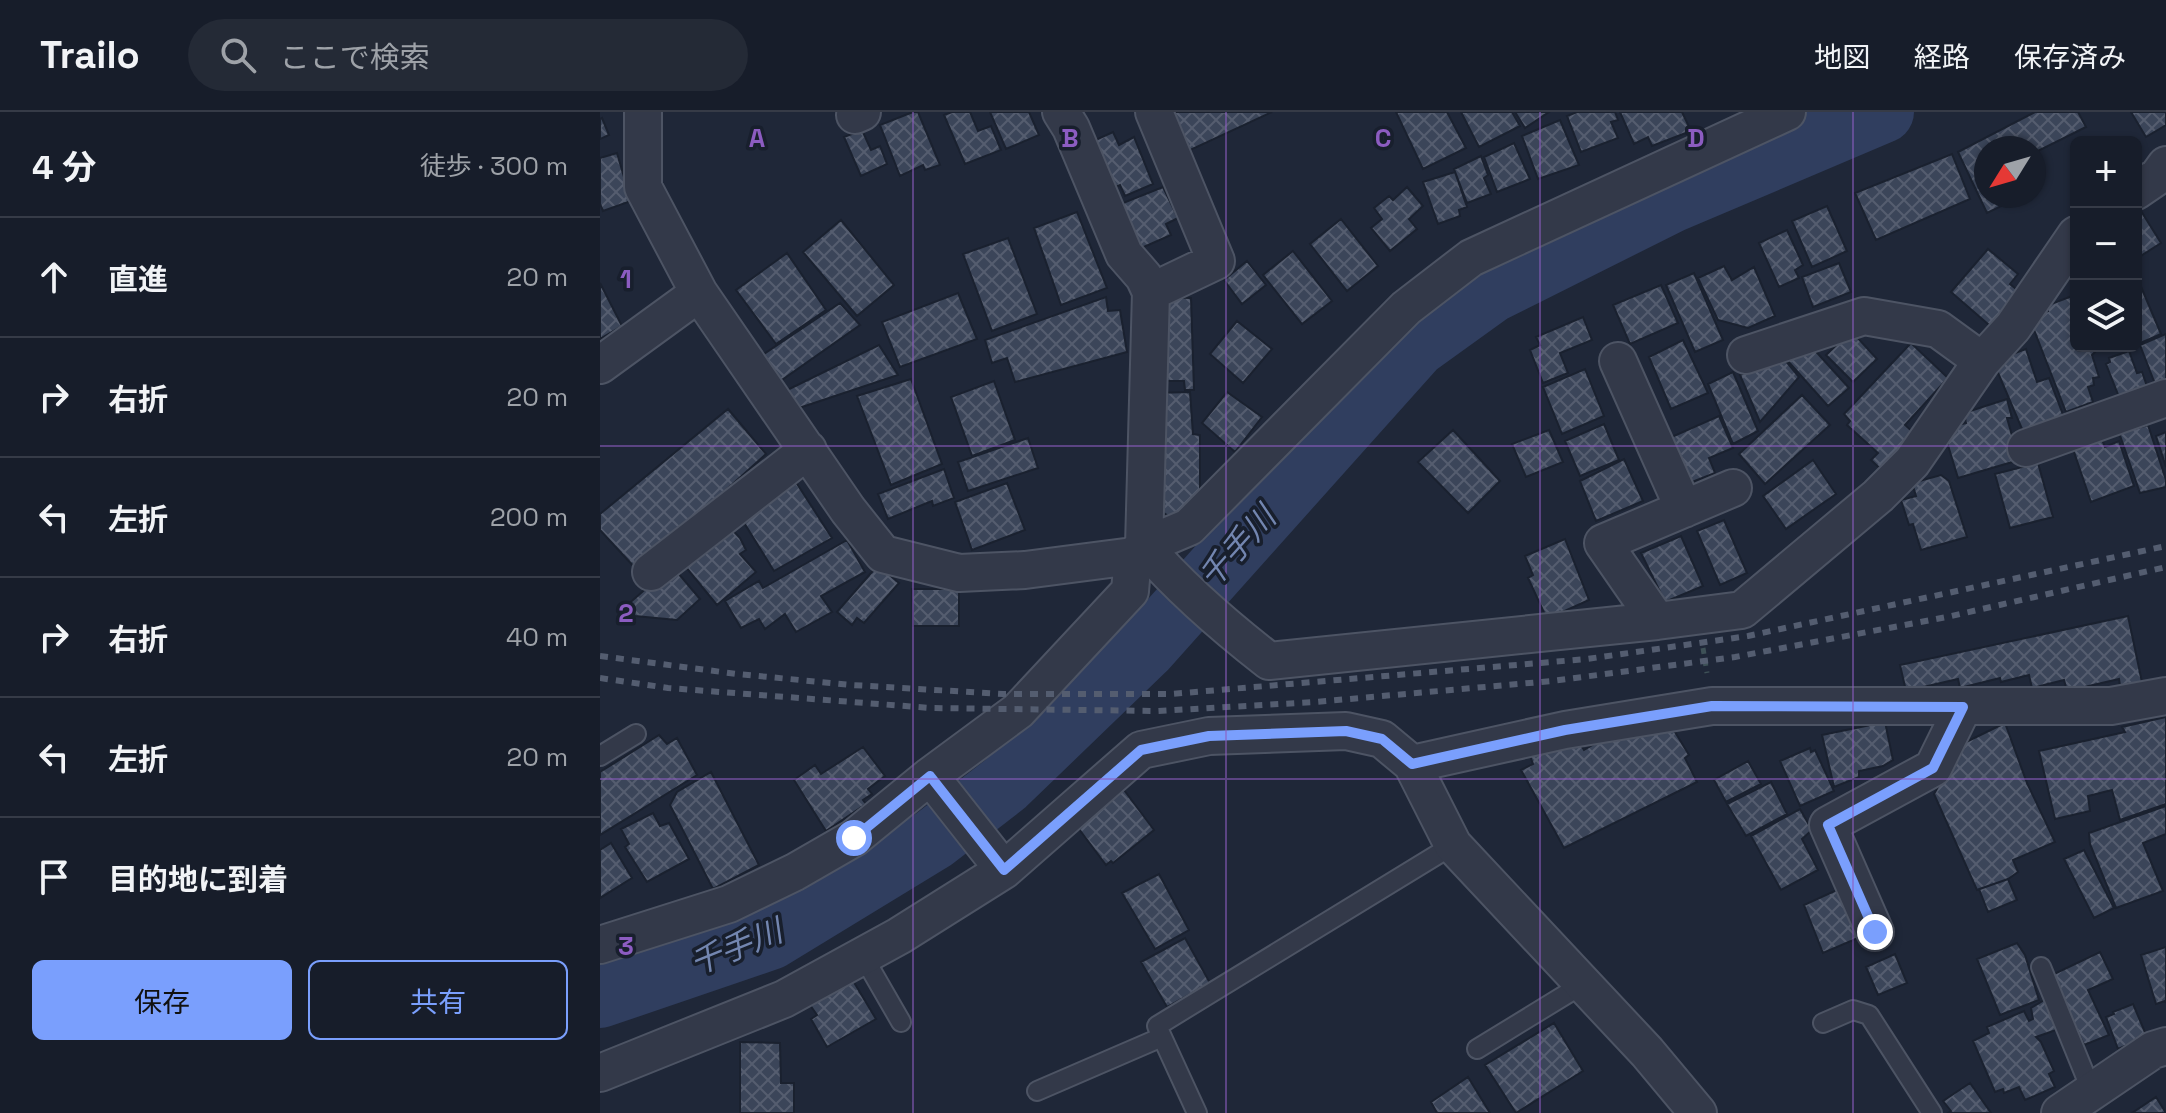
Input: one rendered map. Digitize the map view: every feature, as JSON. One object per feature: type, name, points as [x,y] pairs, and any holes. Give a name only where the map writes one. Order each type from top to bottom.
[{"type":"street","points":[[643,112],[643,187],[699,293],[848,510],[883,554],[959,573],[1025,570],[1139,551],[1189,527],[1406,308],[1471,258],[1787,112]]},
{"type":"street","points":[[600,945],[729,904],[795,872],[854,838],[934,782],[1018,711],[1130,591],[1139,551],[1151,292],[1144,277],[1124,254],[1071,128],[1061,112]]},
{"type":"street","points":[[1151,292],[1216,261],[1154,112]]},
{"type":"street","points":[[1139,551],[1269,661],[1742,610],[1878,496],[1912,462],[1982,361],[2013,327],[2070,244]]},
{"type":"street","points":[[600,365],[699,293]]},
{"type":"street","points":[[1746,355],[1864,316],[1938,329],[1982,361]]},
{"type":"street","points":[[1618,361],[1684,509]]},
{"type":"street","points":[[2026,448],[2166,398]]},
{"type":"street","points":[[651,572],[808,450]]},
{"type":"street","points":[[1657,621],[1603,543],[1733,488]]},
{"type":"street","points":[[1412,764],[1565,730],[1712,706],[2111,706],[2166,696]]},
{"type":"street","points":[[1875,932],[1828,825],[1933,768],[1963,707]]},
{"type":"street","points":[[600,1073],[784,999],[863,956],[997,860],[1141,750],[1209,736],[1346,731],[1382,739],[1412,764],[1453,845],[1698,1113]]},
{"type":"street","points":[[934,782],[997,860]]},
{"type":"street","points":[[2060,1113],[2153,1050],[2166,1046]]},
{"type":"lane","points":[[600,756],[636,734]]},
{"type":"lane","points":[[1197,1113],[1157,1026],[1453,845]]},
{"type":"lane","points":[[863,956],[901,1022]]},
{"type":"lane","points":[[2041,967],[2092,1092]]},
{"type":"lane","points":[[1477,1049],[1583,984]]},
{"type":"lane","points":[[1823,1023],[1853,1010],[1869,1015],[1932,1113]]},
{"type":"lane","points":[[1037,1091],[1162,1037]]},
{"type":"path","points":[[1698,615],[1712,706]]},
{"type":"building","points":[[918,112],[940,165],[925,170],[923,165],[900,176],[880,125]]},
{"type":"building","points":[[970,112],[978,131],[991,126],[1001,150],[965,164],[944,115]]},
{"type":"building","points":[[990,112],[1029,112],[1039,135],[1006,149]]},
{"type":"building","points":[[1169,112],[1272,112],[1186,152]]},
{"type":"building","points":[[1396,112],[1447,112],[1466,148],[1423,169]]},
{"type":"building","points":[[1461,112],[1512,112],[1520,126],[1479,147]]},
{"type":"building","points":[[1515,112],[1549,112],[1525,128]]},
{"type":"building","points":[[1577,112],[1615,112],[1618,120],[1611,122],[1618,138],[1581,152],[1567,116]]},
{"type":"building","points":[[1620,112],[1682,112],[1691,131],[1652,146],[1648,137],[1634,144]]},
{"type":"building","points":[[2035,112],[2078,112],[2086,127],[2046,147],[2046,136],[1989,136]]},
{"type":"building","points":[[2131,112],[2166,112],[2166,125],[2146,137]]},
{"type":"building","points":[[600,119],[609,135],[600,139]]},
{"type":"building","points":[[1560,120],[1579,165],[1538,179],[1522,136]]},
{"type":"building","points":[[862,130],[871,150],[880,146],[887,164],[861,176],[844,137]]},
{"type":"building","points":[[1113,132],[1119,145],[1134,137],[1153,184],[1125,196],[1120,185],[1111,189],[1091,142]]},
{"type":"building","points":[[1514,143],[1530,179],[1497,192],[1484,157]]},
{"type":"building","points":[[1974,144],[1974,186],[1958,152]]},
{"type":"building","points":[[617,153],[631,201],[603,211],[600,204],[600,158]]},
{"type":"building","points":[[1952,154],[1970,199],[1876,240],[1855,193]]},
{"type":"building","points":[[1481,156],[1488,175],[1484,178],[1491,194],[1467,203],[1454,169]]},
{"type":"building","points":[[1455,172],[1467,207],[1459,210],[1460,216],[1438,224],[1423,182]]},
{"type":"building","points":[[1163,187],[1178,218],[1166,224],[1171,235],[1137,250],[1118,205]]},
{"type":"building","points":[[1407,187],[1423,206],[1409,219],[1417,229],[1390,251],[1371,228],[1382,219],[1374,208],[1389,196],[1393,200]]},
{"type":"building","points":[[1827,206],[1847,251],[1812,267],[1792,221]]},
{"type":"building","points":[[1077,212],[1107,288],[1061,305],[1034,228]]},
{"type":"building","points":[[2142,213],[2161,243],[2142,255]]},
{"type":"building","points":[[1341,219],[1378,266],[1347,291],[1310,244]]},
{"type":"building","points":[[841,220],[894,285],[857,316],[803,252]]},
{"type":"building","points":[[1787,230],[1803,265],[1795,270],[1799,278],[1779,287],[1759,243]]},
{"type":"building","points":[[1008,238],[1037,314],[992,331],[963,254]]},
{"type":"building","points":[[1988,249],[2018,274],[2010,284],[2026,297],[1996,331],[1951,292]]},
{"type":"building","points":[[1293,251],[1332,301],[1302,324],[1263,275]]},
{"type":"building","points":[[787,253],[826,310],[776,344],[736,290]]},
{"type":"building","points":[[1247,261],[1266,285],[1242,304],[1224,280]]},
{"type":"building","points":[[1839,263],[1851,292],[1813,307],[1802,277]]},
{"type":"building","points":[[1724,266],[1732,280],[1754,267],[1775,316],[1748,328],[1718,320],[1698,278]]},
{"type":"building","points":[[1694,273],[1723,340],[1695,352],[1666,285]]},
{"type":"building","points":[[600,283],[622,326],[600,339]]},
{"type":"building","points":[[1661,285],[1678,323],[1630,344],[1613,305]]},
{"type":"building","points":[[2142,289],[2161,334],[2142,342]]},
{"type":"building","points":[[958,293],[977,339],[900,367],[882,322]]},
{"type":"building","points":[[1106,297],[1108,311],[1120,310],[1127,352],[1015,382],[1007,358],[992,363],[985,340]]},
{"type":"building","points":[[1161,297],[1191,298],[1194,390],[1185,390],[1184,381],[1156,381]]},
{"type":"building","points":[[2070,297],[2070,352],[2095,352],[2092,355],[2099,377],[2093,378],[2094,385],[2088,387],[2093,402],[2066,412],[2029,317],[2048,311],[2046,306]]},
{"type":"building","points":[[840,303],[860,325],[769,389],[752,362]]},
{"type":"building","points":[[1583,317],[1592,340],[1560,353],[1568,373],[1543,383],[1530,350],[1540,345],[1536,337]]},
{"type":"building","points":[[1237,321],[1272,349],[1243,383],[1210,354]]},
{"type":"building","points":[[1849,333],[1856,336],[1877,359],[1853,382],[1826,355]]},
{"type":"building","points":[[2166,334],[2166,386],[2157,389],[2142,344]]},
{"type":"building","points":[[1683,340],[1708,393],[1671,409],[1649,357]]},
{"type":"building","points":[[1911,343],[1948,378],[1905,425],[1919,438],[1888,476],[1871,460],[1878,453],[1847,425],[1850,421],[1844,414]]},
{"type":"building","points":[[1809,344],[1849,388],[1828,406],[1787,360]]},
{"type":"building","points":[[879,345],[898,375],[787,412],[777,395]]},
{"type":"building","points":[[2026,349],[2037,382],[2049,378],[2065,420],[2025,436],[1993,361]]},
{"type":"building","points":[[2129,352],[2137,373],[2142,372],[2149,392],[2121,402],[2106,364],[2110,362],[2109,358]]},
{"type":"building","points":[[1781,355],[1799,377],[1760,422],[1740,375]]},
{"type":"building","points":[[1585,369],[1604,416],[1562,434],[1543,387]]},
{"type":"building","points":[[1733,372],[1758,431],[1733,444],[1708,384]]},
{"type":"building","points":[[911,379],[942,464],[891,485],[857,396]]},
{"type":"building","points":[[994,381],[1015,440],[972,456],[951,397]]},
{"type":"building","points":[[1190,392],[1193,434],[1200,435],[1200,500],[1170,517],[1153,506],[1153,393]]},
{"type":"building","points":[[1227,392],[1262,417],[1235,452],[1202,423]]},
{"type":"building","points":[[1802,395],[1830,425],[1765,484],[1739,454]]},
{"type":"building","points":[[2007,399],[2012,418],[2007,418],[2019,460],[1958,478],[1943,429],[1966,423],[1964,413]]},
{"type":"building","points":[[728,409],[766,454],[637,570],[600,530],[600,514]]},
{"type":"building","points":[[2134,414],[2138,428],[2148,425],[2166,487],[2140,493],[2115,421]]},
{"type":"building","points":[[1719,416],[1733,448],[1709,458],[1715,473],[1687,484],[1667,439]]},
{"type":"building","points":[[1604,424],[1619,460],[1580,476],[1565,441]]},
{"type":"building","points":[[1453,430],[1500,481],[1468,513],[1418,462]]},
{"type":"building","points":[[1549,430],[1563,462],[1526,477],[1512,444]]},
{"type":"building","points":[[2166,432],[2166,467],[2156,436]]},
{"type":"building","points":[[2101,437],[2105,447],[2119,441],[2134,486],[2091,502],[2073,449]]},
{"type":"building","points":[[1028,438],[1038,468],[968,491],[958,462]]},
{"type":"building","points":[[1624,459],[1643,501],[1596,521],[1580,481]]},
{"type":"building","points":[[1813,460],[1836,494],[1786,529],[1763,496]]},
{"type":"building","points":[[2038,463],[2053,517],[2010,528],[1995,474]]},
{"type":"building","points":[[944,469],[954,498],[933,506],[932,501],[888,519],[878,494]]},
{"type":"building","points":[[1941,475],[1949,481],[1967,537],[1921,550],[1901,500],[1916,496],[1912,483]]},
{"type":"building","points":[[792,476],[832,538],[774,571],[738,513]]},
{"type":"building","points":[[1007,483],[1025,530],[972,550],[955,502]]},
{"type":"building","points":[[1724,520],[1747,573],[1720,585],[1697,531]]},
{"type":"building","points":[[726,523],[746,550],[740,554],[756,572],[717,605],[680,560]]},
{"type":"building","points":[[1681,536],[1703,586],[1665,602],[1641,553]]},
{"type":"building","points":[[1565,539],[1589,600],[1547,619],[1528,578],[1533,575],[1525,556]]},
{"type":"building","points":[[847,540],[865,572],[821,596],[832,612],[796,632],[785,614],[765,629],[759,619],[741,628],[725,601],[759,581],[763,588]]},
{"type":"building","points":[[878,565],[899,583],[864,623],[857,618],[852,625],[837,612]]},
{"type":"building","points":[[672,566],[700,599],[677,620],[635,616],[626,606]]},
{"type":"building","points":[[912,589],[959,589],[959,626],[913,626]]},
{"type":"building","points":[[2128,616],[2143,687],[2121,692],[2119,679],[2067,691],[2064,680],[2032,688],[2029,675],[2001,682],[2000,678],[1960,688],[1958,679],[1906,691],[1900,665]]},
{"type":"building","points":[[2166,717],[2166,804],[2120,820],[2112,790],[2088,796],[2090,811],[2055,819],[2039,751],[2125,732],[2122,727]]},
{"type":"building","points":[[1885,722],[1893,760],[1883,766],[1859,771],[1859,777],[1834,787],[1822,735]]},
{"type":"building","points":[[2005,723],[2027,783],[2055,842],[2013,860],[2018,872],[2008,879],[1977,890],[1934,794],[1954,758],[1959,757],[1962,744]]},
{"type":"building","points":[[1672,727],[1689,755],[1685,758],[1697,782],[1564,848],[1521,770],[1533,764],[1528,750],[1578,740],[1584,750],[1611,734]]},
{"type":"building","points":[[659,735],[667,744],[677,738],[697,775],[600,835],[600,772]]},
{"type":"building","points":[[863,747],[885,776],[868,789],[872,794],[863,800],[866,804],[826,831],[794,780],[815,765],[821,774]]},
{"type":"building","points":[[1810,748],[1811,752],[1815,750],[1834,791],[1800,806],[1780,761]]},
{"type":"building","points":[[1748,761],[1761,784],[1726,802],[1714,780]]},
{"type":"building","points":[[711,772],[759,865],[713,889],[670,805],[677,792]]},
{"type":"building","points":[[1771,782],[1787,814],[1746,836],[1727,804]]},
{"type":"building","points":[[1121,786],[1154,830],[1113,863],[1111,861],[1106,865],[1076,825]]},
{"type":"building","points":[[2166,806],[2166,834],[2143,843],[2163,891],[2116,908],[2090,844],[2089,833]]},
{"type":"building","points":[[1800,809],[1812,830],[1802,839],[1818,870],[1781,890],[1751,836]]},
{"type":"building","points":[[653,813],[660,826],[669,823],[689,859],[647,882],[625,847],[629,844],[621,829]]},
{"type":"building","points":[[611,843],[632,878],[600,898],[600,850]]},
{"type":"building","points":[[2084,850],[2114,908],[2094,918],[2064,859]]},
{"type":"building","points":[[1159,874],[1189,930],[1155,949],[1122,893]]},
{"type":"building","points":[[2008,879],[2017,900],[1988,912],[1979,889]]},
{"type":"building","points":[[1839,889],[1858,938],[1823,953],[1804,905]]},
{"type":"building","points":[[1185,938],[1210,983],[1167,1007],[1141,962]]},
{"type":"building","points":[[2017,943],[2025,955],[2039,1000],[2000,1015],[1977,959]]},
{"type":"building","points":[[2166,947],[2166,1003],[2156,1004],[2141,955]]},
{"type":"building","points":[[2100,952],[2113,979],[2088,990],[2109,1035],[2084,1045],[2052,975]]},
{"type":"building","points":[[1895,954],[1907,983],[1878,995],[1866,967]]},
{"type":"building","points":[[852,979],[876,1019],[827,1047],[811,1019],[817,1015],[810,1005],[818,1001],[814,994]]},
{"type":"building","points":[[2046,999],[2059,1029],[2036,1037],[2054,1071],[2049,1074],[2055,1087],[2025,1100],[2019,1087],[2004,1093],[2003,1089],[1995,1092],[1973,1041],[1989,1033],[1987,1027],[2024,1011],[2029,1021],[2033,1019],[2031,1008]]},
{"type":"building","points":[[2133,1004],[2147,1037],[2118,1049],[2106,1017]]},
{"type":"building","points":[[1554,1023],[1583,1071],[1516,1113],[1485,1065]]},
{"type":"building","points":[[740,1042],[780,1043],[781,1083],[794,1083],[794,1113],[740,1113]]},
{"type":"building","points":[[1468,1077],[1490,1113],[1437,1113],[1431,1102]]},
{"type":"building","points":[[1970,1083],[1991,1113],[1948,1113],[1951,1111],[1943,1101]]},
{"type":"building","points":[[2156,1097],[2166,1113],[2132,1113]]},
{"type":"waterway","name":"千手川","points":[[600,997],[770,939],[934,839],[1005,784],[1145,649],[1416,346],[1491,292],[1671,202],[1883,112]]},
{"type":"railway","points":[[600,656],[852,685],[1003,694],[1171,694],[1587,659],[1748,636],[2166,546]]},
{"type":"railway","points":[[600,678],[668,688],[931,708],[1158,711],[1315,702],[1552,681],[1735,657],[1947,617],[2166,567]]},
{"type":"route","points":[[854,838],[930,776],[1004,870],[1141,750],[1209,736],[1346,731],[1382,739],[1412,764],[1565,730],[1712,706],[1963,707],[1933,768],[1828,825],[1875,932]]}]
